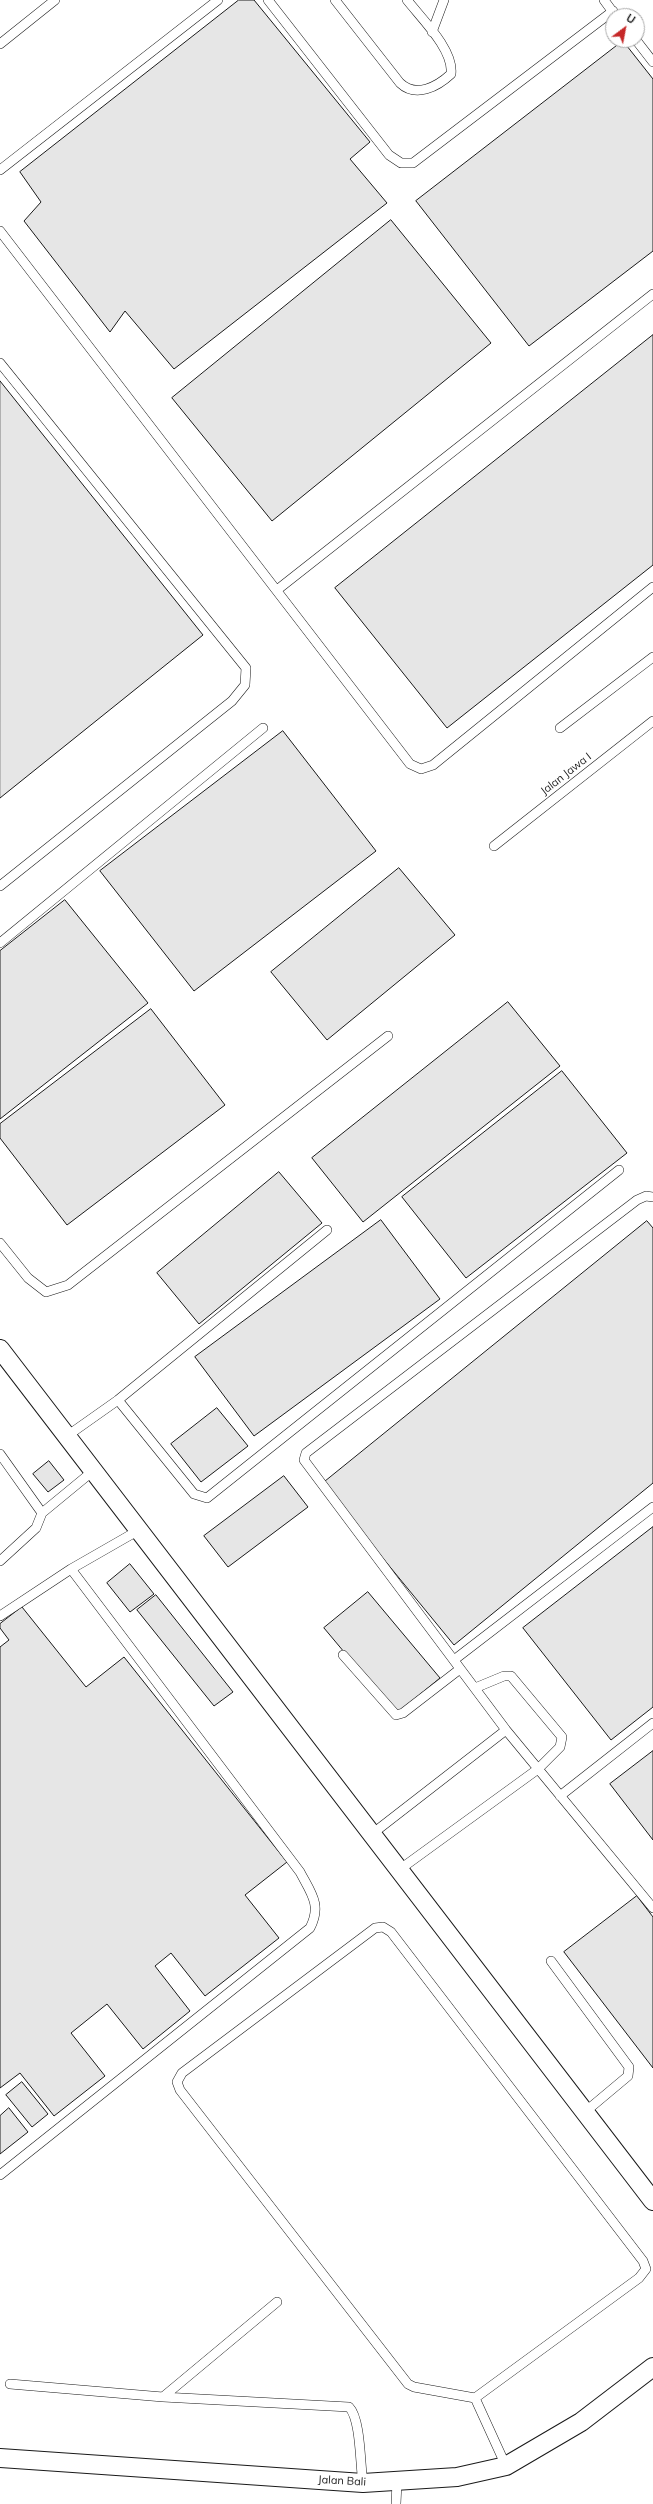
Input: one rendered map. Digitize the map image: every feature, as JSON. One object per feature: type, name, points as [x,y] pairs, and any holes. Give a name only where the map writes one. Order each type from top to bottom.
[{"type":"street","points":[[0,1349],[653,2201]]},
{"type":"street","name":"Jalan Bali","points":[[0,2458],[363,2483],[396,2494],[457,2477],[506,2466],[582,2422],[653,2367]]},
{"type":"lane","points":[[1,41],[55,0]]},
{"type":"lane","points":[[0,170],[218,0]]},
{"type":"lane","points":[[268,0],[389,156],[401,163],[413,163],[605,21]]},
{"type":"lane","points":[[335,0],[405,88],[425,91],[451,74],[452,64],[444,48],[407,0]]},
{"type":"lane","points":[[432,32],[444,0]]},
{"type":"lane","points":[[642,48],[653,62]]},
{"type":"lane","points":[[0,231],[410,764],[421,769],[433,765],[653,587]]},
{"type":"lane","points":[[277,590],[653,294]]},
{"type":"lane","points":[[0,363],[246,668],[245,685],[232,701],[0,886]]},
{"type":"lane","points":[[560,728],[653,657]]},
{"type":"lane","name":"Jalan Jawa I","points":[[494,846],[653,721]]},
{"type":"lane","points":[[0,943],[263,728]]},
{"type":"lane","points":[[0,1243],[28,1278],[46,1292],[68,1285],[388,1036]]},
{"type":"lane","points":[[118,1400],[194,1494],[207,1498],[619,1170]]},
{"type":"lane","points":[[653,1197],[646,1196],[637,1200],[304,1456],[307,1468],[506,1730],[653,1908]]},
{"type":"lane","points":[[67,1436],[118,1400],[327,1230]]},
{"type":"lane","points":[[0,1454],[42,1514]]},
{"type":"lane","points":[[0,1561],[36,1528],[42,1514],[93,1471]]},
{"type":"lane","points":[[454,1660],[653,1507]]},
{"type":"lane","points":[[0,1616],[71,1568],[139,1530]]},
{"type":"lane","points":[[0,2175],[310,1928],[316,1916],[315,1900],[300,1872],[71,1568]]},
{"type":"lane","points":[[343,1655],[396,1715],[403,1714],[460,1669]]},
{"type":"lane","points":[[399,1870],[538,1769],[560,1747],[562,1737],[511,1676],[504,1676],[474,1688]]},
{"type":"lane","points":[[560,1796],[653,1723]]},
{"type":"lane","points":[[372,1834],[506,1730]]},
{"type":"lane","points":[[383,1927],[391,1932],[643,2261],[646,2269],[639,2278],[475,2398],[414,2387],[408,2384],[180,2090],[177,2082],[182,2073],[375,1928],[383,1927]]},
{"type":"lane","points":[[551,1961],[629,2067],[628,2076],[585,2112]]},
{"type":"lane","points":[[164,2397],[277,2302]]},
{"type":"lane","points":[[10,2384],[164,2397],[344,2405],[354,2412],[358,2433],[363,2483]]},
{"type":"lane","points":[[475,2398],[478,2408],[497,2444],[506,2466]]},
{"type":"building","points":[[239,0],[254,0],[370,142],[350,159],[387,203],[174,369],[125,311],[110,332],[24,221],[41,202],[20,172]]},
{"type":"building","points":[[614,48],[629,48],[653,79],[653,251],[529,346],[416,201]]},
{"type":"building","points":[[391,220],[491,343],[272,521],[172,398]]},
{"type":"building","points":[[653,335],[653,565],[447,728],[335,588]]},
{"type":"building","points":[[0,381],[203,635],[0,798]]},
{"type":"building","points":[[283,731],[376,851],[194,991],[100,871]]},
{"type":"building","points":[[399,868],[455,935],[327,1040],[271,972]]},
{"type":"building","points":[[65,900],[148,1003],[0,1119],[0,951]]},
{"type":"building","points":[[508,1002],[560,1066],[363,1222],[312,1158]]},
{"type":"building","points":[[151,1009],[225,1105],[67,1225],[0,1138],[0,1124]]},
{"type":"building","points":[[562,1071],[627,1153],[466,1278],[402,1197]]},
{"type":"building","points":[[279,1172],[322,1223],[199,1324],[157,1273]]},
{"type":"building","points":[[381,1220],[440,1299],[254,1436],[195,1357]]},
{"type":"building","points":[[647,1221],[653,1228],[653,1483],[454,1645],[322,1484]]},
{"type":"building","points":[[217,1408],[248,1446],[201,1482],[171,1444]]},
{"type":"building","points":[[49,1461],[64,1480],[48,1492],[33,1474]]},
{"type":"building","points":[[284,1476],[308,1507],[228,1567],[204,1536]]},
{"type":"building","points":[[653,1527],[653,1707],[611,1740],[523,1628]]},
{"type":"building","points":[[130,1564],[154,1594],[130,1612],[107,1583]]},
{"type":"building","points":[[368,1592],[440,1678],[396,1714],[324,1628]]},
{"type":"building","points":[[156,1595],[233,1692],[214,1706],[137,1610]]},
{"type":"building","points":[[22,1607],[86,1687],[124,1657],[287,1862],[245,1895],[279,1938],[205,1996],[171,1953],[155,1966],[190,2011],[143,2049],[107,2004],[71,2033],[105,2076],[54,2116],[20,2073],[0,2088],[0,1647],[9,1640],[0,1628],[0,1624]]},
{"type":"building","points":[[653,1751],[653,1840],[610,1784]]},
{"type":"building","points":[[637,1896],[653,1917],[653,2068],[564,1952]]},
{"type":"building","points":[[22,2082],[48,2114],[32,2127],[6,2095]]},
{"type":"building","points":[[9,2108],[28,2132],[0,2154],[0,2116]]}]
